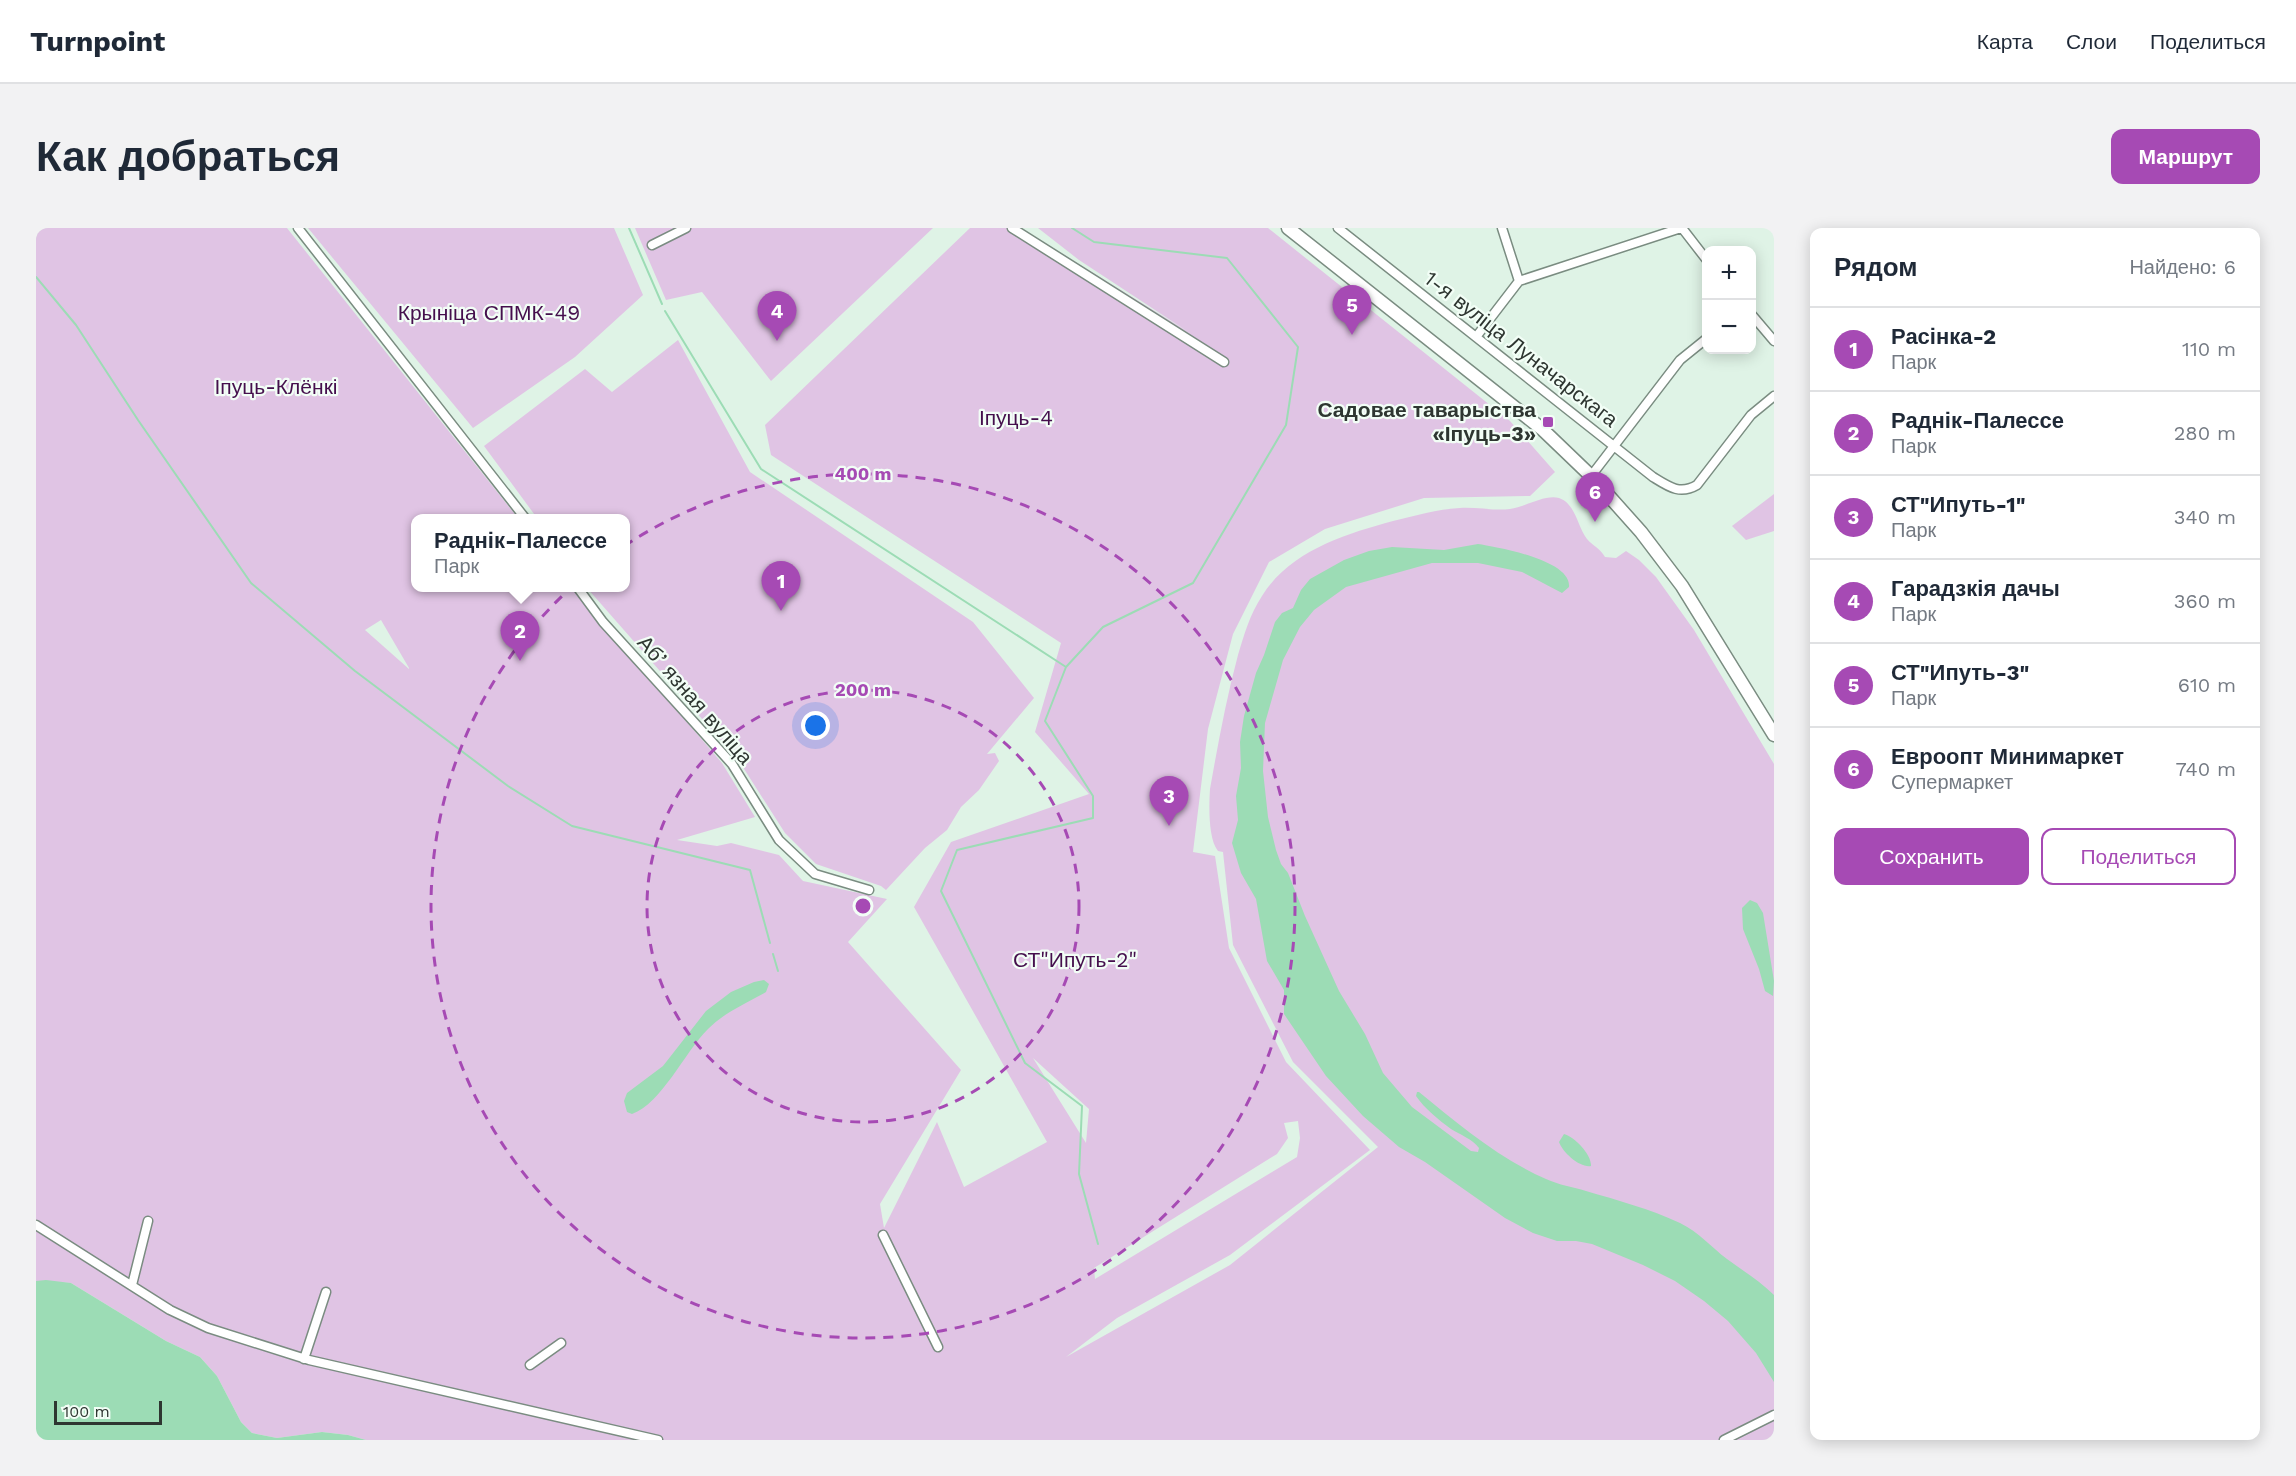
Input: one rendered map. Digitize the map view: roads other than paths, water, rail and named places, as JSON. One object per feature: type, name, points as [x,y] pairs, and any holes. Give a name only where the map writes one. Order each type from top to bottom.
[{"type":"street","points":[[298,228],[521,514]]},
{"type":"street","points":[[652,245],[687,228]]},
{"type":"street","points":[[1012,228],[1224,362]]},
{"type":"street","points":[[1288,228],[1527,417],[1592,476],[1641,532],[1682,586],[1774,735]]},
{"type":"street","name":"1-я вуліца Луначарскага","points":[[1338,228],[1669,487],[1685,491],[1698,485],[1751,415],[1774,396]]},
{"type":"street","points":[[1502,228],[1519,281]]},
{"type":"street","points":[[1476,337],[1519,281],[1681,228],[1702,253]]},
{"type":"street","points":[[1756,320],[1774,341]]},
{"type":"street","points":[[1592,476],[1680,360],[1702,343]]},
{"type":"street","name":"Абʼязная вуліца","points":[[581,592],[603,622],[732,764],[779,840],[815,874],[869,890]]},
{"type":"street","points":[[132,1285],[148,1221]]},
{"type":"street","points":[[36,1225],[170,1310],[208,1328],[304,1359],[658,1440]]},
{"type":"street","points":[[883,1235],[938,1347]]},
{"type":"street","points":[[304,1359],[326,1292]]},
{"type":"street","points":[[530,1365],[561,1344]]},
{"type":"street","points":[[1724,1440],[1774,1415]]},
{"type":"waterway","points":[[629,228],[662,304]]},
{"type":"waterway","points":[[1072,228],[1094,242],[1227,258],[1298,347],[1286,425],[1193,583],[1103,627],[1066,667],[1045,721],[1093,796],[1093,818],[957,850],[941,891],[1025,1063],[1082,1106],[1079,1174],[1098,1244]]},
{"type":"waterway","points":[[36,277],[76,325],[138,420],[251,583],[355,671],[508,786],[572,826],[750,870],[770,943]]},
{"type":"waterway","points":[[665,311],[761,469],[1066,667]]},
{"type":"waterway","points":[[773,954],[778,971]]},
{"type":"place","name":"СТ\"Ипуть-3\"","points":[[1352,335]]},
{"type":"place","name":"Гарадзкія дачы","points":[[777,341]]},
{"type":"place","name":"Садовае таварыства «Іпуць-3»","points":[[1548,422]]},
{"type":"place","name":"Евроопт Минимаркет","points":[[1595,522]]},
{"type":"place","name":"Расінка-2","points":[[781,611]]},
{"type":"place","name":"Раднік-Палессе","points":[[520,661]]},
{"type":"place","name":"СТ\"Ипуть-1\"","points":[[1169,826]]},
{"type":"park label","name":"Крыніца СПМК-49","points":[[489,313]]},
{"type":"park label","name":"Іпуць-Клёнкі","points":[[276,387]]},
{"type":"park label","name":"Іпуць-4","points":[[1016,418]]},
{"type":"park label","name":"СТ\"Ипуть-2\"","points":[[1075,960]]}]
